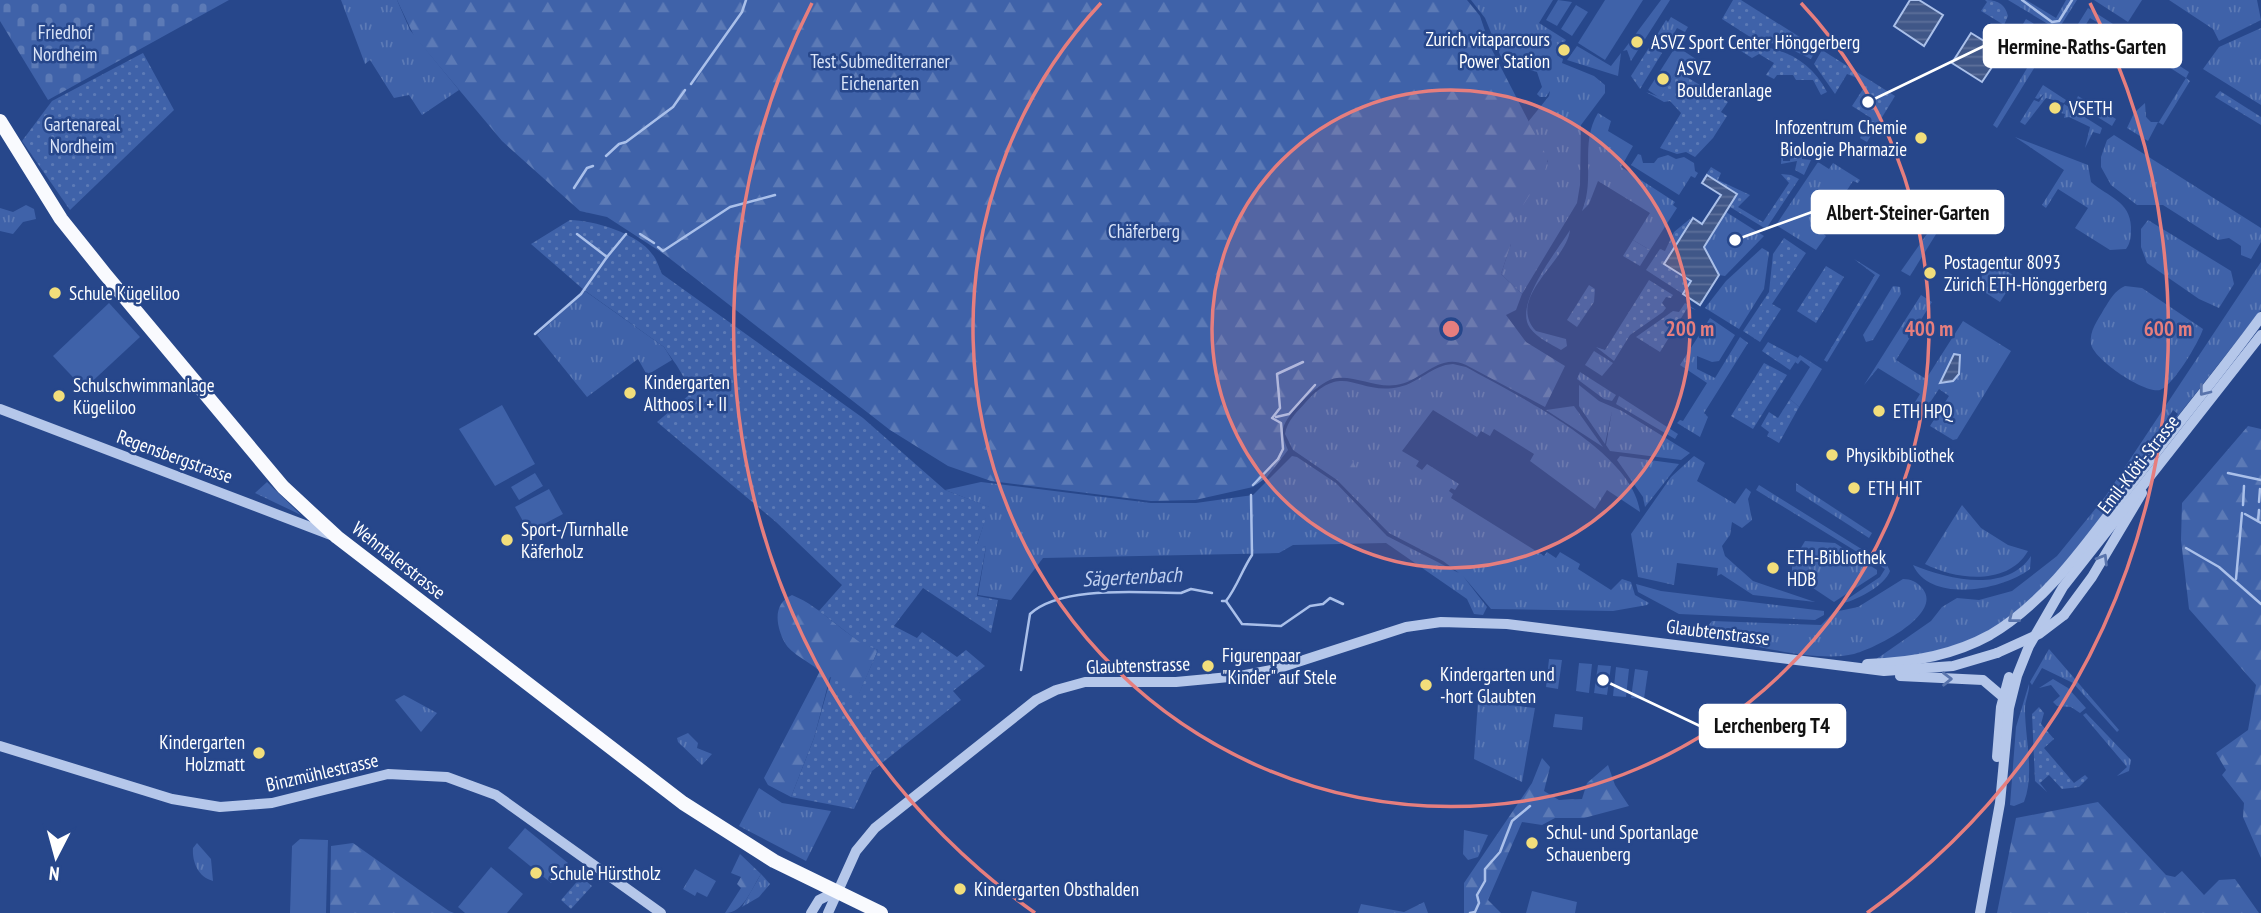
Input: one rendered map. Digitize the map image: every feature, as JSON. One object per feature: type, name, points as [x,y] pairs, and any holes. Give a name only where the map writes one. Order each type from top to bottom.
[{"type":"main road","name":"Wehntalerstrasse","points":[[0,121],[61,219],[105,274],[283,486],[337,537],[683,803],[774,861],[881,913]]},
{"type":"street","name":"Emil-Klöti-Strasse","points":[[2078,552],[2261,317]]},
{"type":"street","name":"Emil-Klöti-Strasse","points":[[1997,810],[2014,686],[2029,646],[2045,617],[2063,587],[2261,335]]},
{"type":"street","name":"Regensbergstrasse","points":[[0,409],[337,537]]},
{"type":"street","name":"Glaubtenstrasse","points":[[835,892],[865,838],[884,819],[1036,701],[1073,685],[1240,676],[1289,664],[1390,630],[1441,622],[1507,624],[1884,671],[1953,666],[1997,653],[2027,640],[2064,615],[2092,578],[2156,470]]},
{"type":"street","name":"Glaubtenstrasse","points":[[1850,665],[1912,662],[1953,652],[1973,643],[2026,608],[2078,552]]},
{"type":"street","points":[[1980,913],[1993,851],[1997,810],[1997,748],[2003,696],[2027,633],[2078,552]]},
{"type":"street","points":[[1884,671],[1920,679],[1983,680],[2003,696]]},
{"type":"street","name":"Binzmühlestrasse","points":[[0,746],[172,799],[220,807],[285,800],[388,774],[447,777],[496,795],[661,913]]},
{"type":"street","points":[[811,913],[819,900],[835,892]]},
{"type":"street","points":[[828,913],[835,892]]},
{"type":"green space","name":"Friedhof Nordheim","points":[[0,0],[229,0],[48,100],[0,21]]},
{"type":"green space","points":[[341,0],[397,0],[410,30],[459,90],[422,115],[409,95],[394,98],[370,60],[365,64]]},
{"type":"green space","name":"Chäferberg","points":[[397,0],[1467,0],[1480,16],[1490,46],[1548,159],[1545,171],[1511,224],[1511,244],[1501,274],[1522,294],[1516,310],[1506,315],[1526,342],[1565,366],[1545,407],[1456,362],[1438,365],[1414,379],[1396,385],[1344,378],[1330,380],[1305,398],[1290,415],[1283,429],[1288,450],[1267,477],[1253,487],[1195,500],[1151,501],[991,481],[948,466],[890,430],[664,254],[607,217],[580,211],[502,141],[414,36]]},
{"type":"green space","points":[[1471,0],[1553,0],[1539,23],[1566,40],[1557,55],[1563,59],[1562,63],[1594,76],[1605,85],[1605,93],[1581,125],[1577,203],[1522,294],[1501,274],[1511,244],[1510,224],[1548,161],[1528,122],[1549,96],[1550,91],[1546,97],[1540,97],[1537,94],[1542,87],[1537,72],[1503,62],[1485,18]]},
{"type":"green space","points":[[1558,0],[1572,2],[1557,26],[1546,20]]},
{"type":"green space","points":[[1605,0],[1643,0],[1605,60],[1578,43]]},
{"type":"green space","points":[[1661,0],[1670,0],[1631,61],[1627,50],[1623,51]]},
{"type":"green space","points":[[1733,0],[1741,0],[1817,48],[1811,59],[1780,44],[1758,42],[1722,19]]},
{"type":"green space","points":[[1985,0],[1996,2],[2005,8],[2008,16],[2004,25],[1981,11],[1987,2]]},
{"type":"green space","points":[[2008,0],[2026,0],[2056,18],[2066,0],[2077,0],[2058,30]]},
{"type":"green space","points":[[2094,0],[2142,0],[2128,22]]},
{"type":"green space","points":[[2169,0],[2257,0],[2261,20],[2219,41],[2213,29]]},
{"type":"green space","points":[[1576,5],[1588,12],[1572,36],[1561,29]]},
{"type":"green space","points":[[2088,8],[2124,31],[2125,39],[2090,18],[2062,62],[2057,58]]},
{"type":"green space","points":[[1671,17],[1688,27],[1685,32],[1677,28],[1664,50],[1652,43],[1666,20],[1668,22]]},
{"type":"green space","points":[[2026,19],[2054,36],[1997,128],[1993,125],[2045,38],[2023,24]]},
{"type":"green space","points":[[2261,28],[2261,105],[2203,69],[2219,47]]},
{"type":"green space","points":[[1577,46],[1611,66],[1621,53],[1618,76],[1567,60]]},
{"type":"green space","points":[[1650,46],[1662,53],[1640,89],[1631,76]]},
{"type":"green space","name":"ASVZ Boulderanlage","points":[[1676,46],[1696,59],[1694,63],[1688,59],[1683,68],[1679,67],[1660,98],[1648,90]]},
{"type":"green space","points":[[1733,46],[1762,47],[1788,54],[1810,69],[1827,92],[1821,95],[1813,80],[1796,80],[1793,75],[1777,75],[1774,79],[1766,75],[1774,63],[1759,54],[1752,58]]},
{"type":"green space","points":[[1822,50],[1895,96],[1867,142],[1860,138],[1871,118],[1852,106],[1865,86],[1857,78],[1847,74],[1835,94],[1814,64]]},
{"type":"green space","points":[[2155,50],[2189,72],[2186,78],[2144,51]]},
{"type":"green space","name":"Gartenareal Nordheim","points":[[143,53],[174,110],[70,210],[22,141],[52,101]]},
{"type":"green space","points":[[1689,59],[1692,62],[1685,76],[1728,102],[1721,112],[1727,116],[1713,138],[1695,157],[1686,152],[1677,154],[1660,148],[1681,113],[1670,101],[1664,102],[1646,92],[1660,97],[1679,67]]},
{"type":"green space","points":[[2186,78],[2190,81],[2163,125],[2158,122]]},
{"type":"green space","points":[[2043,85],[2066,100],[2064,103],[2046,98],[2025,125],[2020,122],[2034,100],[2039,102],[2044,94],[2038,99],[2035,98]]},
{"type":"green space","points":[[2220,91],[2261,117],[2261,125],[2215,97]]},
{"type":"green space","points":[[2078,96],[2116,119],[2112,126],[2075,103]]},
{"type":"green space","points":[[2145,103],[2146,117],[2151,122],[2158,122],[2148,141],[2127,128],[2134,113]]},
{"type":"green space","points":[[2064,104],[2102,128],[2100,134],[2093,132],[2085,148],[2090,127],[2069,117],[2064,118],[2065,114],[2061,113]]},
{"type":"green space","points":[[1598,113],[1611,121],[1608,131],[1633,146],[1621,167],[1675,202],[1673,205],[1677,208],[1650,250],[1633,240],[1650,213],[1598,181],[1589,204],[1582,211],[1588,186],[1589,137]]},
{"type":"green space","points":[[2114,135],[2261,228],[2261,242],[2251,259],[2241,255],[2241,246],[2229,238],[2218,240],[2163,205],[2137,205],[2111,185],[2101,167],[2101,157],[2107,140]]},
{"type":"green space","points":[[2015,137],[2088,165],[2091,182],[2117,200],[2127,211],[2131,230],[2126,249],[2110,250],[2075,228],[2088,208],[2058,189],[2046,208],[2042,205],[2064,170]]},
{"type":"green space","points":[[1782,150],[1783,161],[1790,161],[1791,151],[1802,151],[1802,159],[1811,160],[1804,175],[1795,170],[1797,161],[1781,164]]},
{"type":"green space","points":[[1638,154],[1641,155],[1643,163],[1654,163],[1658,158],[1668,155],[1676,159],[1684,157],[1694,163],[1698,173],[1695,178],[1691,176],[1679,195],[1631,165]]},
{"type":"green space","points":[[1818,162],[1829,169],[1833,163],[1860,180],[1858,183],[1853,181],[1820,231],[1826,236],[1816,250],[1776,225]]},
{"type":"green space","points":[[1711,167],[1721,173],[1718,180],[1750,195],[1738,207],[1763,222],[1789,183],[1781,174],[1799,179],[1766,229],[1730,207],[1737,195],[1707,175],[1701,182]]},
{"type":"green space","points":[[26,205],[34,209],[36,219],[23,222],[13,234],[0,231],[0,208],[13,212]]},
{"type":"green space","points":[[1726,212],[1764,236],[1725,276],[1719,275],[1704,248]]},
{"type":"green space","points":[[1691,218],[1665,264],[1691,281],[1683,294],[1646,270],[1660,249],[1665,251],[1674,232]]},
{"type":"green space","points":[[570,220],[603,225],[637,240],[654,256],[662,274],[863,418],[945,490],[990,507],[977,544],[986,547],[977,596],[998,600],[991,633],[923,588],[894,626],[917,638],[922,632],[957,657],[966,650],[985,666],[953,691],[961,700],[872,771],[854,809],[791,797],[814,738],[831,677],[859,693],[878,650],[862,644],[819,611],[842,585],[776,522],[657,422],[689,395],[683,376],[664,347],[584,290],[531,244]]},
{"type":"green space","points":[[2148,220],[2231,271],[2234,284],[2219,308],[2199,299],[2147,263],[2141,247],[2141,229]]},
{"type":"green space","points":[[1934,224],[1938,226],[1938,231],[1910,276],[1901,271]]},
{"type":"green space","points":[[1570,230],[1559,254],[1532,293],[1528,306],[1528,318],[1536,331],[1566,339],[1567,346],[1561,350],[1536,335],[1526,318],[1527,306],[1532,292],[1539,278]]},
{"type":"green space","points":[[1784,238],[1806,253],[1772,304],[1781,309],[1760,342],[1743,331],[1769,292],[1773,254]]},
{"type":"green space","points":[[1633,240],[1650,250],[1640,266],[1623,256]]},
{"type":"green space","points":[[1762,248],[1769,252],[1764,289],[1739,329],[1705,308],[1726,281]]},
{"type":"green space","points":[[1854,259],[1880,275],[1827,362],[1824,360],[1875,275]]},
{"type":"green space","points":[[1991,261],[2016,277],[2000,302],[1975,286]]},
{"type":"green space","points":[[2261,262],[2261,310],[2159,440],[2178,414],[2173,410],[2086,538],[2031,599],[2002,622],[1962,643],[1926,653],[1875,660],[1931,621],[1942,607],[1957,598],[1979,600],[2012,591],[2057,556],[2105,497]]},
{"type":"green space","points":[[1826,266],[1844,277],[1816,323],[1797,311]]},
{"type":"green space","points":[[1649,280],[1673,295],[1671,298],[1666,297],[1662,303],[1666,308],[1663,312],[1630,335],[1614,361],[1596,347],[1605,350]]},
{"type":"green space","points":[[1589,285],[1595,289],[1594,302],[1577,327],[1567,320]]},
{"type":"green space","points":[[1893,286],[1900,287],[1901,294],[1873,340],[1866,342],[1863,335]]},
{"type":"green space","points":[[2125,286],[2142,288],[2203,329],[2172,381],[2160,390],[2143,387],[2121,375],[2094,351],[2091,344],[2093,330],[2104,309],[2115,293]]},
{"type":"green space","points":[[585,291],[664,347],[672,360],[647,375],[638,359],[587,397],[537,335]]},
{"type":"green space","points":[[1921,295],[1932,302],[1896,360],[1926,379],[1963,321],[2011,351],[1957,439],[1953,440],[1930,426],[1949,396],[1939,389],[1919,419],[1909,412],[1920,394],[1878,368],[1864,385]]},
{"type":"green space","points":[[109,303],[140,337],[84,389],[53,356]]},
{"type":"green space","points":[[1685,303],[1696,310],[1688,307],[1660,352],[1636,337],[1673,311],[1679,312]]},
{"type":"green space","points":[[1710,318],[1735,335],[1719,361],[1712,362],[1697,356],[1697,369],[1715,378],[1740,337],[1748,343],[1704,413],[1708,417],[1700,437],[1677,423],[1683,421],[1707,383],[1680,365]]},
{"type":"green space","points":[[1768,342],[1798,358],[1790,370],[1762,351]]},
{"type":"green space","points":[[1594,351],[1613,363],[1602,376],[1585,365]]},
{"type":"green space","points":[[1800,355],[1822,369],[1799,407],[1790,399],[1810,367],[1801,360],[1798,364],[1795,362]]},
{"type":"green space","points":[[1764,363],[1787,375],[1753,429],[1731,416]]},
{"type":"green space","points":[[1453,364],[1466,367],[1541,409],[1595,447],[1617,468],[1633,489],[1640,512],[1607,490],[1595,509],[1530,461],[1534,454],[1494,429],[1490,436],[1481,431],[1477,437],[1433,410],[1402,451],[1419,461],[1416,466],[1422,470],[1427,464],[1459,484],[1455,490],[1451,488],[1449,491],[1453,494],[1451,498],[1544,556],[1547,552],[1556,558],[1560,552],[1580,564],[1578,569],[1611,590],[1622,579],[1631,582],[1635,595],[1649,603],[1647,605],[1613,611],[1491,609],[1463,576],[1487,607],[1483,615],[1474,614],[1467,599],[1386,543],[1293,545],[1279,553],[1043,558],[1011,600],[978,595],[986,547],[977,545],[989,507],[945,490],[981,482],[1151,503],[1196,503],[1253,495],[1292,456],[1336,483],[1387,536],[1459,573],[1443,561],[1389,533],[1337,480],[1293,450],[1285,434],[1290,421],[1299,410],[1318,390],[1330,383],[1341,381],[1372,387],[1399,387],[1439,367]]},
{"type":"green space","points":[[1580,372],[1616,395],[1612,401],[1604,399],[1577,379]]},
{"type":"green space","points":[[1579,385],[1599,401],[1622,411],[1690,453],[1681,460],[1610,451],[1606,445],[1612,411],[1605,444],[1579,406]]},
{"type":"green space","points":[[1619,396],[1678,434],[1675,439],[1616,404]]},
{"type":"green space","points":[[1790,399],[1799,407],[1779,443],[1767,436],[1769,432],[1761,426],[1769,412],[1778,418]]},
{"type":"green space","points":[[502,405],[535,464],[495,486],[459,429]]},
{"type":"green space","points":[[1574,406],[1603,447],[1546,410]]},
{"type":"green space","points":[[2248,426],[2261,429],[2261,858],[2243,817],[2244,803],[2222,775],[2226,770],[2216,753],[2248,730],[2256,685],[2189,609],[2181,540],[2182,503]]},
{"type":"green space","points":[[1341,456],[1351,458],[1364,484],[1359,488],[1332,461]]},
{"type":"green space","points":[[1620,456],[1679,464],[1645,507],[1643,497],[1617,460]]},
{"type":"green space","points":[[1694,456],[1705,463],[1697,481],[1735,504],[1746,488],[1751,492],[1748,499],[1752,520],[1742,528],[1732,522],[1730,535],[1722,546],[1725,556],[1753,581],[1815,602],[1753,595],[1721,574],[1717,576],[1718,568],[1677,563],[1674,585],[1638,577],[1631,534],[1671,477]]},
{"type":"green space","points":[[535,473],[543,486],[519,500],[511,487]]},
{"type":"green space","points":[[267,482],[301,515],[255,493]]},
{"type":"green space","points":[[1796,483],[1872,533],[1869,538],[1796,491]]},
{"type":"green space","points":[[1759,485],[1887,565],[1890,571],[1887,577],[1869,592],[1840,604],[1880,577],[1885,569],[1756,490]]},
{"type":"green space","points":[[549,489],[563,514],[529,532],[515,507]]},
{"type":"green space","points":[[1962,505],[1981,528],[2008,545],[2028,551],[2019,562],[2008,570],[1981,577],[1951,574],[1925,564]]},
{"type":"green space","points":[[1805,541],[1835,543],[1877,570],[1877,574],[1834,602],[1792,574],[1792,563]]},
{"type":"green space","points":[[2031,556],[2030,569],[2018,576],[2003,583],[1968,590],[1935,585],[1922,577],[1913,565],[1942,575],[1975,580],[1992,579],[2020,568]]},
{"type":"green space","points":[[1903,579],[1914,581],[1922,588],[1927,598],[1924,609],[1916,619],[1890,638],[1854,654],[1804,655],[1716,638],[1704,631],[1712,621],[1821,625],[1834,612],[1858,607]]},
{"type":"green space","points":[[1636,584],[1661,591],[1824,611],[1824,615],[1815,620],[1679,614],[1638,592]]},
{"type":"green space","points":[[792,595],[814,607],[855,638],[878,650],[859,694],[830,677],[814,738],[791,797],[768,785],[764,778],[820,671],[791,650],[782,636],[778,623],[779,610],[781,604]]},
{"type":"green space","points":[[2049,649],[2119,730],[2117,732],[2073,683],[2042,668],[2032,685],[2030,682]]},
{"type":"green space","points":[[1549,659],[1562,660],[1558,689],[1546,687]]},
{"type":"green space","points":[[1579,663],[1592,664],[1589,693],[1576,691]]},
{"type":"green space","points":[[1598,665],[1611,666],[1607,695],[1594,693]]},
{"type":"green space","points":[[1616,667],[1629,669],[1626,697],[1613,696]]},
{"type":"green space","points":[[1635,669],[1648,671],[1644,699],[1631,698]]},
{"type":"green space","points":[[2053,679],[2068,688],[2086,708],[2080,713],[2071,707],[2057,706],[2053,702],[2060,696],[2051,685],[2039,688]]},
{"type":"green space","points":[[2029,684],[2025,709],[2029,779],[2024,802],[2014,806],[2010,805],[2016,727]]},
{"type":"green space","points":[[404,695],[437,713],[421,732],[395,700]]},
{"type":"green space","points":[[1478,701],[1535,708],[1522,782],[1474,759]]},
{"type":"green space","points":[[2039,707],[2044,713],[2041,724],[2054,739],[2044,748],[2074,783],[2085,775],[2088,778],[2079,787],[2062,789],[2049,775],[2040,783],[2047,792],[2035,781],[2032,714]]},
{"type":"green space","points":[[2086,713],[2131,760],[2129,771],[2117,776],[2127,767],[2083,715]]},
{"type":"green space","points":[[1555,714],[1583,717],[1582,730],[1553,727]]},
{"type":"green space","points":[[688,733],[698,743],[697,748],[712,754],[702,765],[678,742],[677,738]]},
{"type":"green space","points":[[1542,758],[1550,767],[1544,791],[1559,800],[1582,799],[1587,783],[1608,765],[1615,785],[1629,806],[1584,818],[1555,818],[1542,825],[1522,822],[1488,900],[1501,913],[1464,913],[1464,883],[1532,783]]},
{"type":"green space","points":[[759,788],[782,803],[831,811],[806,861],[739,826]]},
{"type":"green space","points":[[2098,802],[2166,875],[2175,877],[2182,871],[2204,895],[2219,880],[2235,879],[2259,913],[1997,913],[2016,818]]},
{"type":"green space","points":[[525,828],[568,863],[551,883],[508,848]]},
{"type":"green space","points":[[1464,830],[1488,835],[1478,857],[1468,860],[1463,854]]},
{"type":"green space","points":[[300,839],[328,840],[326,913],[290,913],[292,846]]},
{"type":"green space","points":[[197,843],[211,859],[213,881],[203,876],[195,864],[193,848]]},
{"type":"green space","points":[[353,843],[454,913],[330,913],[331,846]]},
{"type":"green space","points":[[740,854],[761,874],[742,905],[725,913],[741,888],[737,884],[741,877],[731,873]]},
{"type":"green space","points":[[491,867],[523,894],[507,913],[465,913],[458,907]]},
{"type":"green space","points":[[695,869],[716,881],[707,897],[697,892],[695,896],[683,889]]},
{"type":"green space","points":[[761,874],[770,884],[759,897],[742,907]]},
{"type":"green space","points":[[581,877],[592,886],[571,909],[561,900]]},
{"type":"green space","points":[[1532,891],[1577,902],[1575,913],[1526,913]]},
{"type":"green space","points":[[1424,902],[1428,913],[1358,913],[1361,904],[1404,912]]},
{"type":"shaded area","points":[[1910,0],[1919,0],[1943,15],[1924,46],[1894,26]]},
{"type":"shaded area","points":[[1971,33],[2002,52],[1982,82],[1952,63]]},
{"type":"shaded area","points":[[1707,175],[1737,194],[1704,247],[1719,275],[1700,305],[1683,294],[1691,281],[1664,264],[1693,218],[1702,224],[1721,195],[1702,183]]},
{"type":"shaded area","points":[[1954,354],[1960,355],[1959,374],[1953,381],[1940,383]]},
{"type":"waterway","points":[[691,84],[742,12],[746,0]]},
{"type":"waterway","points":[[2022,0],[2052,22],[2059,21],[2072,0]]},
{"type":"waterway","points":[[606,156],[673,107],[685,90]]},
{"type":"waterway","points":[[574,188],[587,168],[593,166]]},
{"type":"waterway","points":[[658,247],[663,251],[730,207],[775,195]]},
{"type":"waterway","points":[[535,334],[581,294],[607,257],[577,234]]},
{"type":"waterway","points":[[607,257],[626,234]]},
{"type":"waterway","points":[[640,234],[654,243]]},
{"type":"waterway","name":"Sägertenbach","points":[[1273,417],[1280,408],[1277,374],[1303,362]]},
{"type":"waterway","points":[[1276,417],[1289,414],[1315,385]]},
{"type":"waterway","name":"Sägertenbach","points":[[1253,485],[1278,459],[1283,449],[1281,423],[1272,418]]},
{"type":"waterway","points":[[2228,473],[2261,480]]},
{"type":"waterway","points":[[2243,505],[2244,486]]},
{"type":"waterway","points":[[2259,502],[2260,489]]},
{"type":"waterway","name":"Sägertenbach","points":[[1222,601],[1226,601],[1230,596],[1252,555],[1251,495]]},
{"type":"waterway","points":[[2258,521],[2259,510]]},
{"type":"waterway","points":[[2236,579],[2242,513]]},
{"type":"waterway","points":[[2245,514],[2261,523]]},
{"type":"waterway","points":[[2186,548],[2219,567],[2261,604]]},
{"type":"waterway","name":"Sägertenbach","points":[[1021,670],[1030,614],[1061,598],[1124,592],[1181,593],[1191,589],[1212,593]]},
{"type":"waterway","points":[[1226,601],[1242,624],[1281,626],[1310,606],[1323,604],[1330,598],[1343,604]]},
{"type":"waterway","points":[[1470,913],[1475,912],[1479,903],[1477,895],[1485,881],[1485,869],[1500,852],[1512,821],[1530,806]]},
{"type":"place","name":"ASVZ Sport Center Hönggerberg","points":[[1637,42]]},
{"type":"place","name":"Zurich vitaparcours Power Station","points":[[1564,50]]},
{"type":"place","name":"ASVZ Boulderanlage","points":[[1663,79]]},
{"type":"place","name":"Hermine-Raths-Garten","points":[[1868,102]]},
{"type":"place","name":"VSETH","points":[[2055,108]]},
{"type":"place","name":"Infozentrum Chemie Biologie Pharmazie","points":[[1921,138]]},
{"type":"place","name":"Albert-Steiner-Garten","points":[[1735,240]]},
{"type":"place","name":"Postagentur 8093 Zürich ETH-Hönggerberg","points":[[1930,273]]},
{"type":"place","name":"Schule Kügeliloo","points":[[55,293]]},
{"type":"place","name":"Kindergarten Althoos I + II","points":[[630,393]]},
{"type":"place","name":"Schulschwimmanlage Kügeliloo","points":[[59,396]]},
{"type":"place","name":"ETH HPQ","points":[[1879,411]]},
{"type":"place","name":"Physikbibliothek","points":[[1832,455]]},
{"type":"place","name":"ETH HIT","points":[[1854,488]]},
{"type":"place","name":"Sport-/Turnhalle Käferholz","points":[[507,540]]},
{"type":"place","name":"ETH-Bibliothek HDB","points":[[1773,568]]},
{"type":"place","name":"Figurenpaar \"Kinder\" auf Stele","points":[[1208,666]]},
{"type":"place","name":"Lerchenberg T4","points":[[1603,680]]},
{"type":"place","name":"Kindergarten und -hort Glaubten","points":[[1426,685]]},
{"type":"place","name":"Kindergarten Holzmatt","points":[[259,753]]},
{"type":"place","name":"Schul- und Sportanlage Schauenberg","points":[[1532,843]]},
{"type":"place","name":"Schule Hürstholz","points":[[536,873]]},
{"type":"place","name":"Kindergarten Obsthalden","points":[[960,889]]},
{"type":"park label","name":"Test Submediterraner Eichenarten","points":[[880,72]]}]
